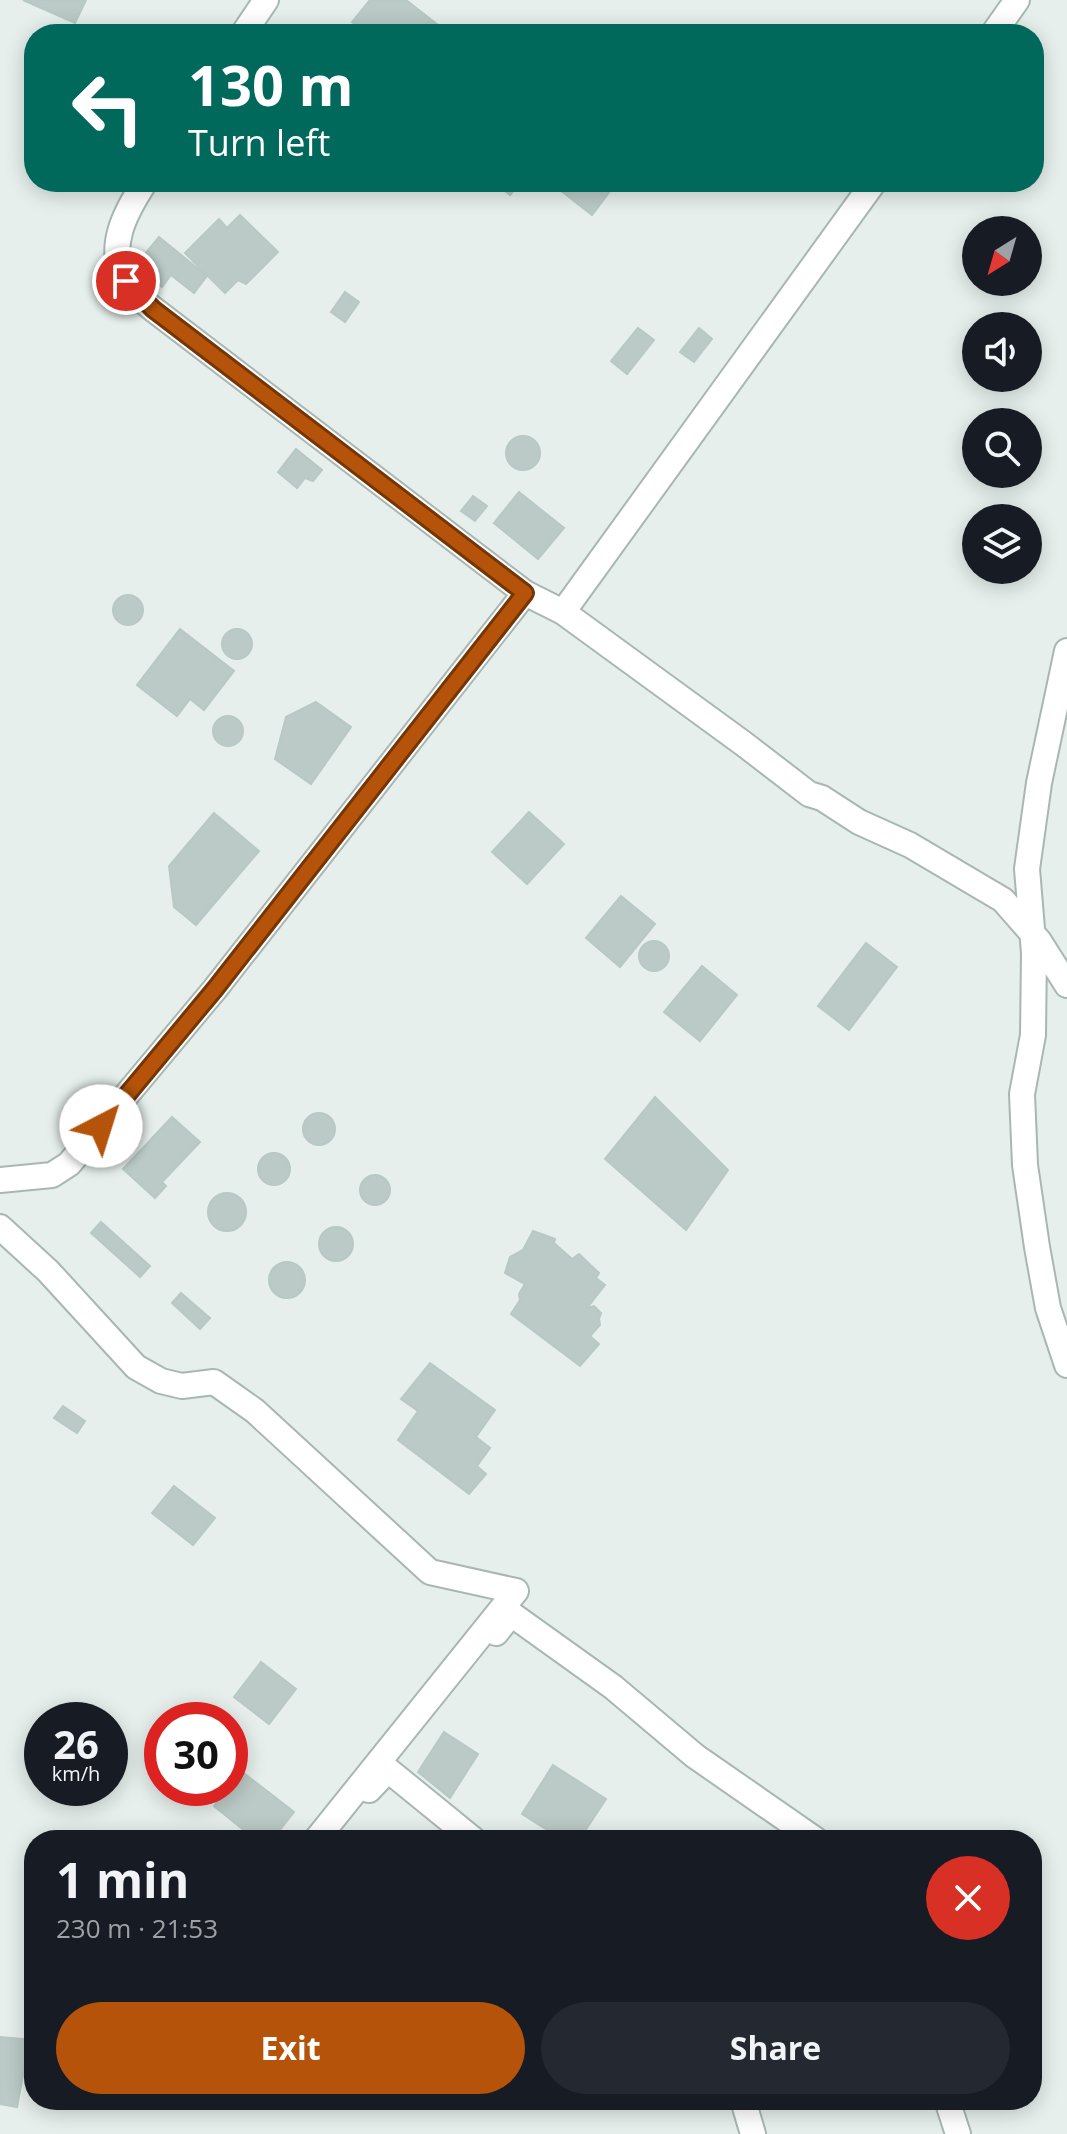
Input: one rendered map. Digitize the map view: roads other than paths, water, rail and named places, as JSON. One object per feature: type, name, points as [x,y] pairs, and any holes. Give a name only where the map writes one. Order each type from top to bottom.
[{"type":"street","points":[[250,24],[266,0]]},
{"type":"street","points":[[1000,24],[1017,0]]},
{"type":"street","points":[[139,192],[124,217],[118,250],[119,264],[126,281],[137,296],[525,593],[563,612],[809,794],[822,798],[859,822],[910,845],[1003,900],[1032,933],[1067,985]]},
{"type":"street","points":[[563,612],[867,192]]},
{"type":"street","points":[[0,1180],[52,1175],[76,1156],[215,989],[525,593]]},
{"type":"street","points":[[1067,651],[1039,783],[1027,869],[1034,953],[1033,1035],[1022,1094],[1025,1165],[1037,1247],[1048,1308],[1067,1365]]},
{"type":"street","points":[[0,1227],[48,1271],[136,1367],[161,1381],[182,1386],[214,1382],[234,1395],[430,1572],[516,1591],[326,1830]]},
{"type":"street","points":[[328,1830],[388,1770],[511,1614],[613,1687],[695,1756],[802,1830]]},
{"type":"street","points":[[388,1770],[462,1830]]},
{"type":"street","points":[[746,2110],[753,2134]]},
{"type":"street","points":[[950,2110],[958,2134]]}]
